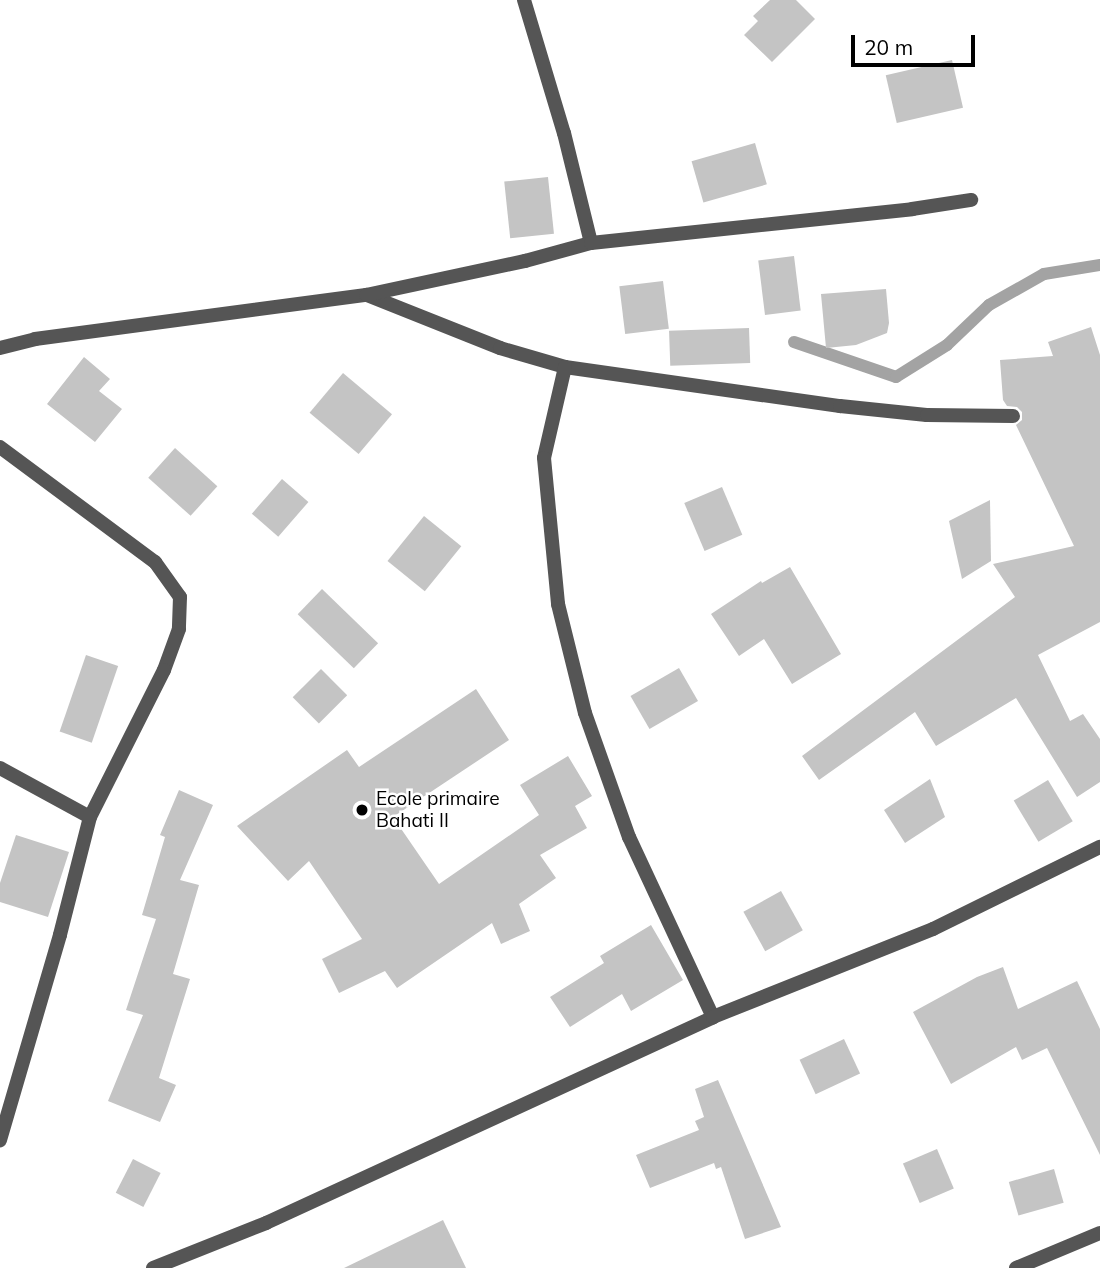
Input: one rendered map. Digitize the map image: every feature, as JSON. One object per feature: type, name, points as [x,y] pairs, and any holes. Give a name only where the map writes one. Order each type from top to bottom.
[{"type":"street","points":[[524,0],[564,133],[591,243]]},
{"type":"street","points":[[0,348],[35,339],[366,295],[525,261],[591,243],[912,209],[971,200]]},
{"type":"street","points":[[366,295],[500,348],[565,367],[840,406],[927,415],[1013,416]]},
{"type":"street","points":[[565,367],[544,458],[558,604],[584,713],[629,837],[713,1017]]},
{"type":"street","points":[[0,447],[155,562],[180,597],[179,629],[164,670],[90,817],[60,935],[0,1140]]},
{"type":"street","points":[[0,768],[90,817]]},
{"type":"street","points":[[153,1268],[266,1223],[713,1017],[933,929],[1100,847]]},
{"type":"street","points":[[1016,1268],[1100,1233]]},
{"type":"building","points":[[770,0],[796,0],[815,19],[772,62],[744,35],[758,21],[753,16]]},
{"type":"building","points":[[952,60],[963,108],[897,123],[886,75]]},
{"type":"building","points":[[755,143],[767,184],[703,203],[692,161]]},
{"type":"building","points":[[548,177],[554,234],[510,238],[504,182]]},
{"type":"building","points":[[794,256],[801,311],[765,315],[758,260]]},
{"type":"building","points":[[663,281],[669,329],[625,334],[619,286]]},
{"type":"building","points":[[886,289],[889,323],[887,333],[856,345],[826,348],[821,294]]},
{"type":"building","points":[[1091,327],[1100,355],[1100,622],[1038,655],[1070,721],[1083,714],[1100,739],[1100,782],[1077,797],[1016,698],[936,746],[915,712],[819,780],[802,756],[1015,597],[993,564],[1074,546],[1016,425],[1022,420],[1022,412],[1017,407],[1007,406],[1003,400],[1000,360],[1053,356],[1048,342]]},
{"type":"building","points":[[749,328],[750,363],[670,366],[669,331]]},
{"type":"building","points":[[84,357],[110,379],[99,391],[122,409],[95,442],[47,404]]},
{"type":"building","points":[[343,373],[392,414],[359,454],[310,413]]},
{"type":"building","points":[[175,448],[217,486],[191,516],[148,478]]},
{"type":"building","points":[[282,479],[308,502],[278,537],[252,514]]},
{"type":"building","points":[[722,487],[742,535],[705,551],[684,503]]},
{"type":"building","points":[[990,500],[991,561],[962,579],[949,521]]},
{"type":"building","points":[[424,516],[461,546],[425,591],[387,561]]},
{"type":"building","points":[[790,567],[841,654],[792,684],[764,639],[739,656],[711,614],[761,581],[762,583]]},
{"type":"building","points":[[322,589],[378,643],[354,668],[298,614]]},
{"type":"building","points":[[86,655],[118,666],[92,743],[60,732]]},
{"type":"building","points":[[679,668],[698,701],[650,729],[631,696]]},
{"type":"building","points":[[321,669],[347,695],[319,723],[293,697]]},
{"type":"building","points":[[476,689],[509,740],[393,817],[439,884],[539,815],[520,785],[568,756],[592,796],[575,806],[587,828],[540,855],[556,878],[519,904],[530,931],[501,944],[492,923],[397,988],[385,971],[339,993],[322,959],[362,939],[309,861],[288,881],[237,826],[347,750],[359,767]]},
{"type":"building","points":[[930,779],[945,817],[905,843],[884,810]]},
{"type":"building","points":[[1048,780],[1073,821],[1038,842],[1014,801]]},
{"type":"building","points":[[179,790],[213,805],[180,880],[199,885],[173,974],[190,979],[159,1078],[176,1085],[160,1122],[108,1101],[143,1015],[126,1010],[156,919],[142,915],[165,837],[160,835]]},
{"type":"building","points":[[16,835],[69,852],[48,917],[0,902],[0,883]]},
{"type":"building","points":[[781,891],[803,930],[765,951],[743,912]]},
{"type":"building","points":[[651,925],[683,980],[631,1011],[622,994],[570,1027],[550,997],[604,963],[600,956]]},
{"type":"building","points":[[1003,967],[1018,1009],[1077,981],[1100,1029],[1100,1155],[1047,1048],[1022,1060],[1016,1047],[951,1084],[913,1012],[977,977]]},
{"type":"building","points":[[844,1039],[860,1073],[816,1094],[800,1060]]},
{"type":"building","points":[[718,1080],[781,1227],[745,1239],[721,1167],[716,1169],[714,1163],[650,1188],[636,1155],[699,1130],[695,1121],[704,1117],[695,1089]]},
{"type":"building","points":[[937,1149],[954,1189],[920,1203],[903,1163]]},
{"type":"building","points":[[133,1159],[161,1173],[143,1207],[116,1193]]},
{"type":"building","points":[[1054,1169],[1064,1203],[1018,1216],[1009,1182]]},
{"type":"building","points":[[443,1220],[466,1268],[344,1268]]},
{"type":"waterway","points":[[794,342],[896,377],[947,345],[989,305],[1044,274],[1100,265]]},
{"type":"place","name":"Ecole primaire Bahati II","points":[[362,810]]}]
